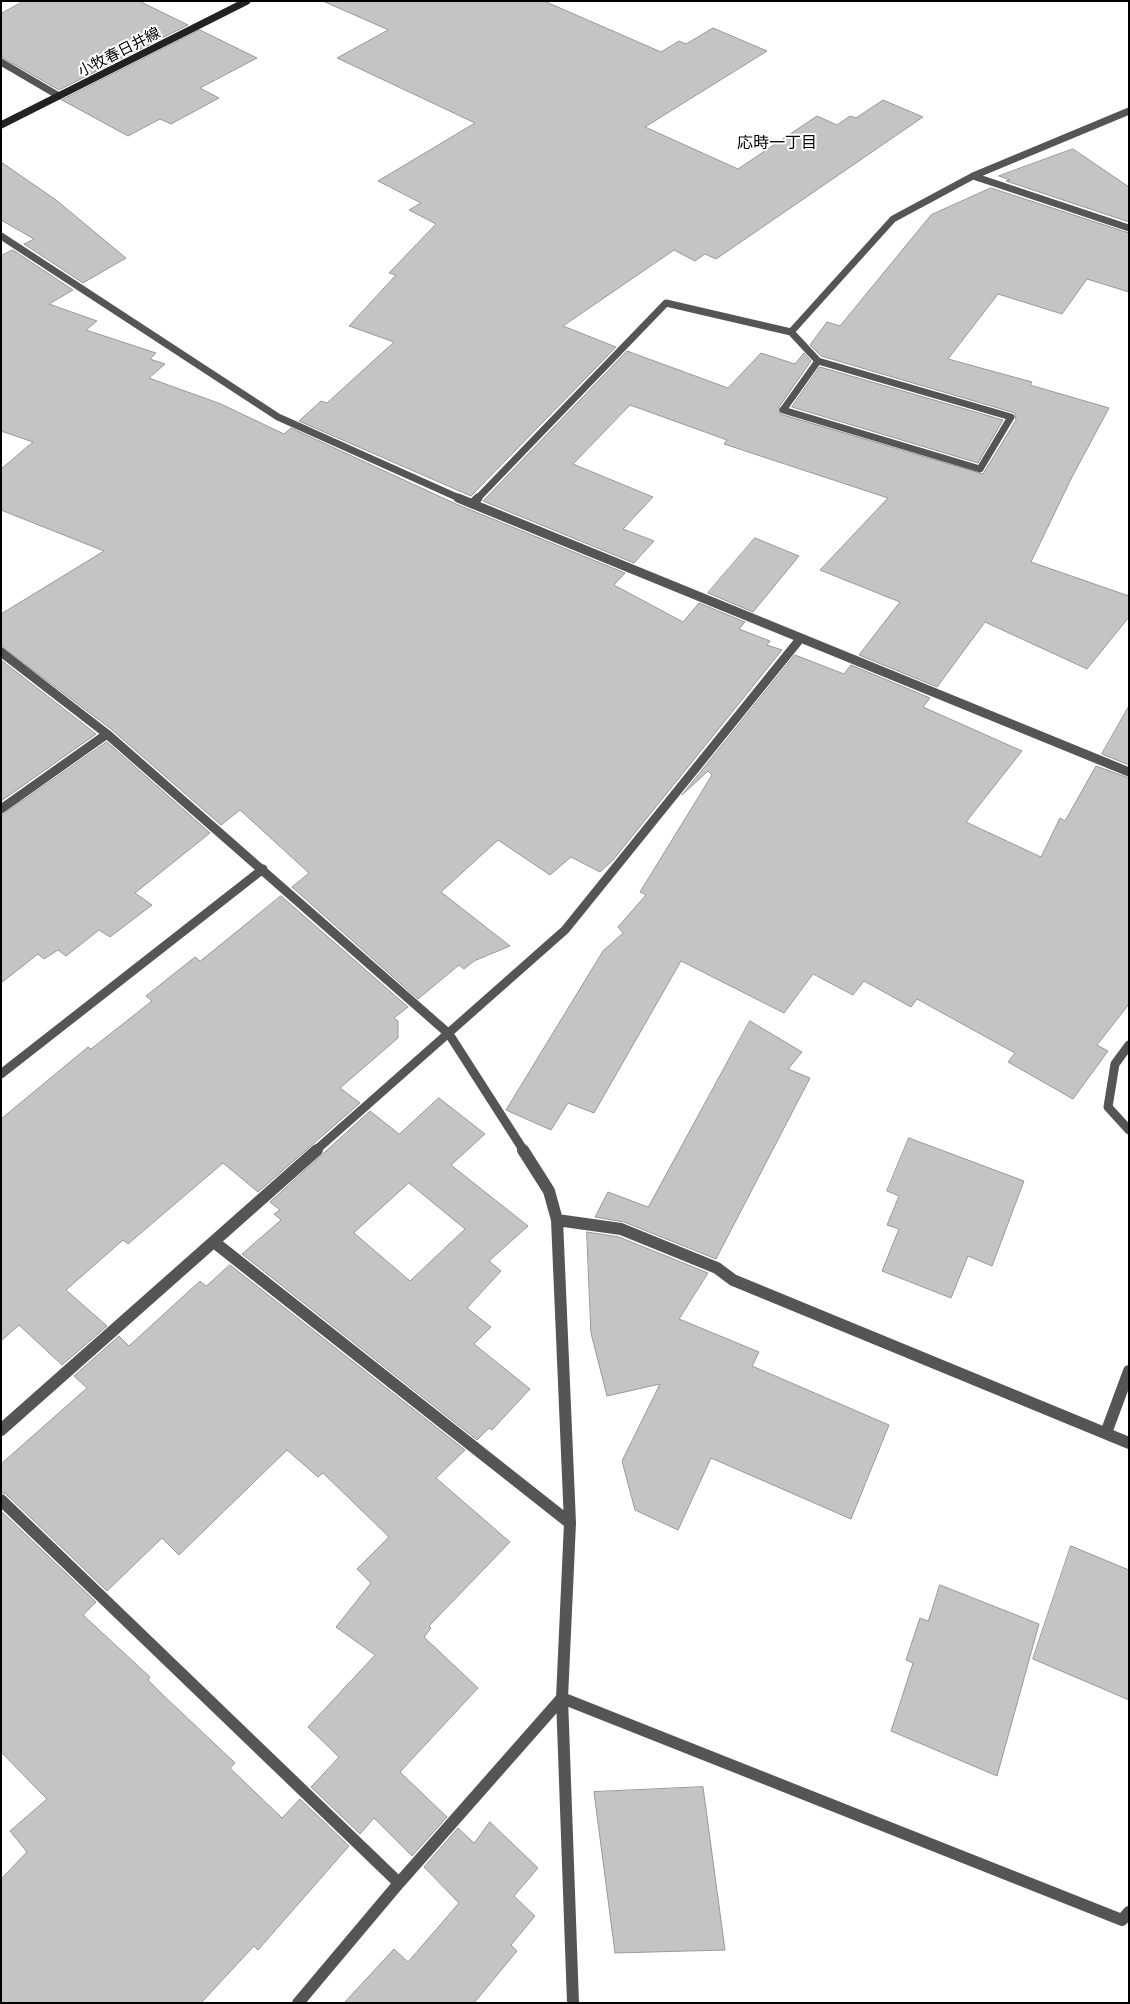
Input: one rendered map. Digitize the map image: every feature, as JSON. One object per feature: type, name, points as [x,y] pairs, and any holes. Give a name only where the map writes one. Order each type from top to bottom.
[{"type":"main road","name":"小牧春日井線","points":[[1,125],[247,1]]},
{"type":"street","points":[[1,62],[59,96]]},
{"type":"street","points":[[791,332],[893,219],[973,176],[1129,111]]},
{"type":"street","points":[[973,176],[1129,228]]},
{"type":"street","points":[[1,236],[278,418],[472,504],[1129,772]]},
{"type":"street","points":[[472,504],[666,303],[791,332],[818,361],[1011,417],[980,469],[783,410],[818,361]]},
{"type":"street","points":[[1,1430],[565,930],[800,639]]},
{"type":"street","points":[[1,652],[107,734],[449,1034],[549,1191],[557,1220],[570,1522],[562,1698],[573,2003]]},
{"type":"street","points":[[1,809],[107,734]]},
{"type":"street","points":[[1,1074],[263,869]]},
{"type":"street","points":[[1129,1045],[1115,1064],[1108,1107],[1129,1130]]},
{"type":"street","points":[[557,1220],[621,1229],[717,1268],[733,1280],[1129,1442]]},
{"type":"street","points":[[214,1242],[570,1522]]},
{"type":"street","points":[[1106,1433],[1129,1371]]},
{"type":"street","points":[[1,1500],[399,1883]]},
{"type":"street","points":[[298,2003],[399,1883],[562,1698]]},
{"type":"street","points":[[562,1698],[1122,1920],[1129,1912]]},
{"type":"building","points":[[24,1],[139,1],[188,25],[59,90],[1,57],[1,14]]},
{"type":"building","points":[[323,1],[544,1],[661,52],[679,41],[686,44],[713,28],[767,51],[645,127],[738,169],[817,116],[837,125],[850,116],[856,118],[883,100],[923,117],[716,259],[705,254],[695,261],[674,250],[563,326],[616,347],[471,496],[299,421],[321,401],[327,403],[394,342],[349,326],[396,275],[389,273],[436,224],[409,210],[421,203],[378,181],[475,123],[337,58],[388,30]]},
{"type":"building","points":[[200,30],[257,58],[200,88],[219,98],[171,124],[160,119],[128,136],[62,100]]},
{"type":"building","points":[[1073,149],[1129,187],[1129,222],[1006,181],[1010,180],[999,176]]},
{"type":"building","points":[[1,162],[56,200],[126,258],[83,283],[24,244],[34,239],[1,220]]},
{"type":"building","points":[[991,188],[1129,233],[1129,292],[1087,279],[1062,314],[998,294],[948,359],[1032,382],[1030,385],[1109,408],[1072,477],[1031,562],[1129,596],[1129,617],[1087,669],[985,622],[937,687],[859,655],[900,602],[820,570],[888,498],[724,444],[727,440],[630,405],[573,464],[653,497],[623,529],[654,541],[634,563],[483,501],[627,351],[728,388],[761,353],[795,364],[804,353],[811,361],[779,407],[780,414],[983,474],[1016,420],[1015,413],[821,356],[810,345],[827,322],[840,326],[931,215]]},
{"type":"building","points":[[13,250],[73,290],[49,304],[97,321],[86,330],[156,353],[150,359],[165,364],[149,378],[221,404],[284,434],[291,428],[456,504],[625,573],[614,585],[683,622],[699,603],[745,622],[739,629],[770,641],[767,645],[782,650],[613,860],[600,872],[571,857],[550,875],[498,840],[441,892],[510,946],[474,961],[464,969],[459,965],[418,999],[292,887],[309,873],[240,810],[221,825],[111,729],[1,646],[1,614],[104,551],[1,510],[1,469],[33,442],[1,431],[1,256]]},
{"type":"building","points":[[820,367],[1003,420],[978,463],[792,407]]},
{"type":"building","points":[[755,538],[799,556],[753,612],[708,593]]},
{"type":"building","points":[[795,655],[844,674],[851,665],[930,698],[923,707],[1022,751],[966,822],[1041,857],[1060,818],[1065,821],[1096,766],[1129,778],[1129,1004],[1097,1045],[1108,1051],[1073,1099],[1008,1062],[1015,1053],[917,999],[911,1007],[864,981],[853,995],[813,974],[784,1013],[681,961],[594,1113],[568,1103],[551,1130],[506,1110],[603,951],[623,933],[618,927],[646,895],[640,892],[712,775],[708,771],[682,795]]},
{"type":"building","points":[[1,660],[96,734],[1,801]]},
{"type":"building","points":[[1129,706],[1129,765],[1102,754]]},
{"type":"building","points":[[107,742],[210,833],[135,893],[152,905],[110,937],[99,930],[66,956],[58,950],[44,959],[38,954],[1,983],[1,816]]},
{"type":"building","points":[[281,896],[408,1007],[394,1018],[398,1021],[398,1038],[340,1088],[360,1103],[258,1192],[223,1163],[128,1244],[123,1240],[66,1290],[107,1326],[62,1365],[19,1325],[1,1341],[1,1119],[88,1047],[91,1049],[152,1001],[146,996],[195,957],[200,961]]},
{"type":"building","points":[[750,1021],[802,1052],[788,1069],[810,1078],[716,1259],[624,1222],[595,1217],[608,1192],[648,1207]]},
{"type":"building","points":[[439,1098],[485,1134],[451,1165],[528,1226],[489,1261],[501,1271],[467,1308],[491,1327],[474,1344],[530,1389],[492,1430],[489,1428],[477,1440],[242,1254],[281,1220],[274,1214],[280,1210],[270,1202],[370,1111],[399,1134]],"holes":[[[409,1183],[465,1229],[410,1281],[354,1233]]]},
{"type":"building","points":[[909,1138],[1024,1181],[992,1266],[968,1256],[951,1298],[882,1271],[899,1229],[887,1225],[899,1196],[887,1191]]},
{"type":"building","points":[[587,1232],[619,1237],[708,1273],[679,1319],[759,1352],[752,1366],[889,1425],[851,1519],[711,1458],[678,1530],[635,1510],[622,1461],[660,1384],[607,1396],[591,1333]]},
{"type":"building","points":[[230,1265],[465,1450],[436,1478],[510,1542],[429,1626],[431,1628],[424,1637],[478,1688],[400,1772],[447,1817],[412,1856],[374,1818],[360,1834],[311,1787],[339,1757],[308,1727],[375,1655],[336,1627],[371,1583],[357,1569],[389,1537],[323,1473],[318,1477],[287,1450],[179,1555],[162,1538],[107,1591],[6,1494],[1,1492],[1,1464],[87,1388],[74,1376],[119,1336],[129,1346],[200,1281],[206,1286]]},
{"type":"building","points":[[1,1511],[96,1602],[83,1615],[150,1677],[148,1680],[235,1763],[230,1768],[282,1818],[300,1799],[349,1846],[258,1950],[254,1946],[201,2003],[1,2003],[1,1879],[27,1852],[10,1831],[47,1799],[1,1752]]},
{"type":"building","points":[[1071,1546],[1129,1570],[1129,1700],[1033,1659]]},
{"type":"building","points":[[940,1585],[1039,1624],[997,1776],[891,1731],[913,1663],[906,1660],[920,1618],[928,1621]]},
{"type":"building","points":[[703,1787],[725,1950],[615,1953],[594,1792]]},
{"type":"building","points":[[490,1822],[538,1868],[514,1896],[535,1916],[511,1945],[517,1951],[474,2003],[344,2003],[394,1949],[408,1962],[459,1903],[424,1867],[458,1828],[474,1843]]},
{"type":"district","name":"応時一丁目","points":[[777,143]]}]
